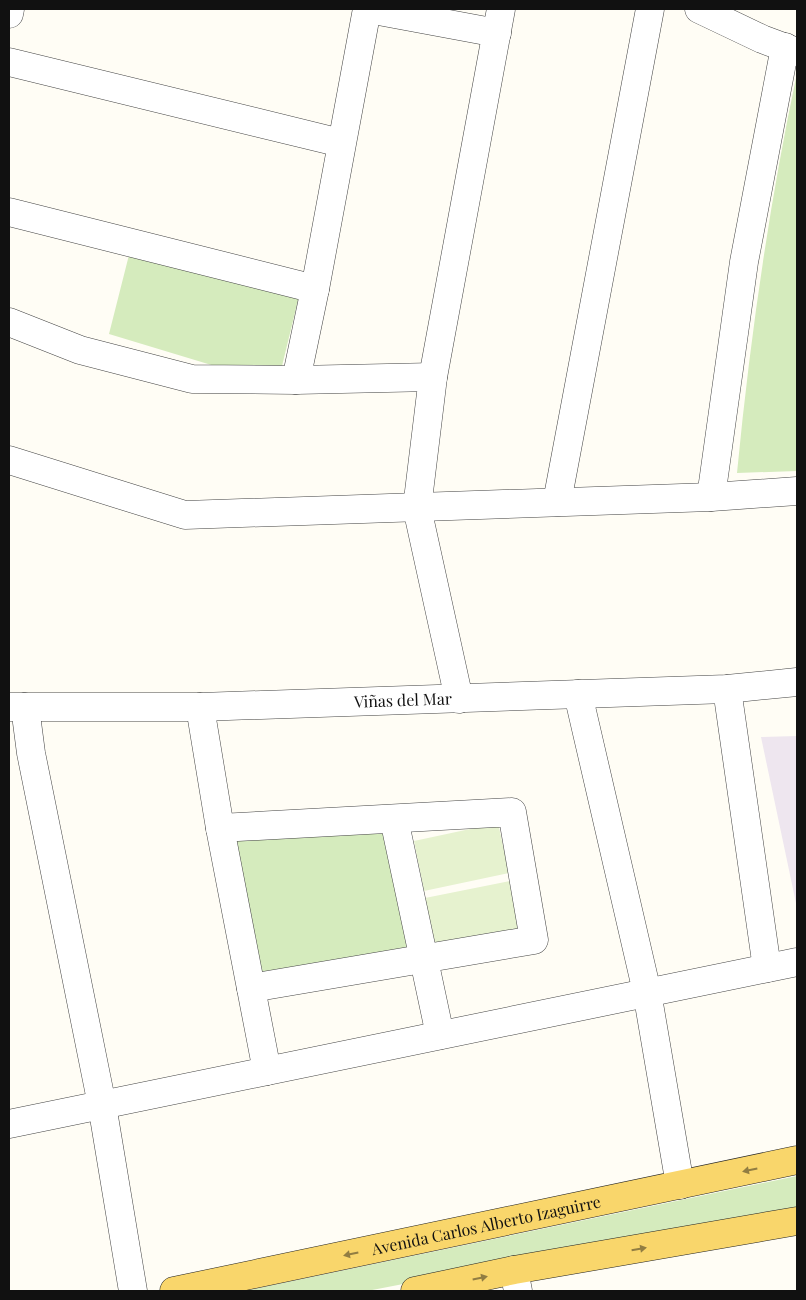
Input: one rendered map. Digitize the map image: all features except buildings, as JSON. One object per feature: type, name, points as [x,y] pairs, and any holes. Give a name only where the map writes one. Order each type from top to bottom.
[{"type":"main road","name":"Avenida Carlos Alberto Izaguirre","points":[[174,1291],[797,1160]]},
{"type":"main road","points":[[415,1291],[516,1281],[797,1221]]},
{"type":"street","points":[[9,14],[10,9]]},
{"type":"street","points":[[296,380],[315,289],[367,9],[499,21],[433,377],[417,508],[459,699]]},
{"type":"street","points":[[557,502],[650,9]]},
{"type":"street","points":[[699,9],[762,39],[791,49],[744,262],[711,497]]},
{"type":"street","points":[[9,62],[342,143]]},
{"type":"street","points":[[9,212],[315,289]]},
{"type":"street","points":[[9,322],[80,350],[192,379],[296,380],[433,377]]},
{"type":"street","points":[[9,460],[184,515],[711,497],[797,491]]},
{"type":"street","name":"Viñas del Mar","points":[[17,707],[200,708],[727,690],[797,682]]},
{"type":"street","points":[[727,690],[768,968]]},
{"type":"street","points":[[578,694],[648,992],[680,1185]]},
{"type":"street","points":[[17,707],[31,752],[102,1105],[133,1291]]},
{"type":"street","points":[[200,708],[220,828],[267,1071]]},
{"type":"street","points":[[220,828],[512,812],[534,940],[251,988]]},
{"type":"street","points":[[394,818],[440,1035]]},
{"type":"street","points":[[9,1124],[797,962]]},
{"type":"shaded area","points":[[797,736],[797,908],[761,737]]},
{"type":"green space","points":[[797,73],[797,471],[737,473],[761,272]]},
{"type":"green space","points":[[130,251],[300,292],[282,366],[258,370],[218,367],[109,334]]},
{"type":"green space","points":[[388,821],[417,953],[261,980],[234,830]]},
{"type":"green space","points":[[498,823],[509,873],[424,891],[414,841]]},
{"type":"green space","points":[[510,881],[520,931],[436,949],[425,898]]},
{"type":"green space","points":[[797,1176],[797,1208],[367,1291],[244,1291]]}]
